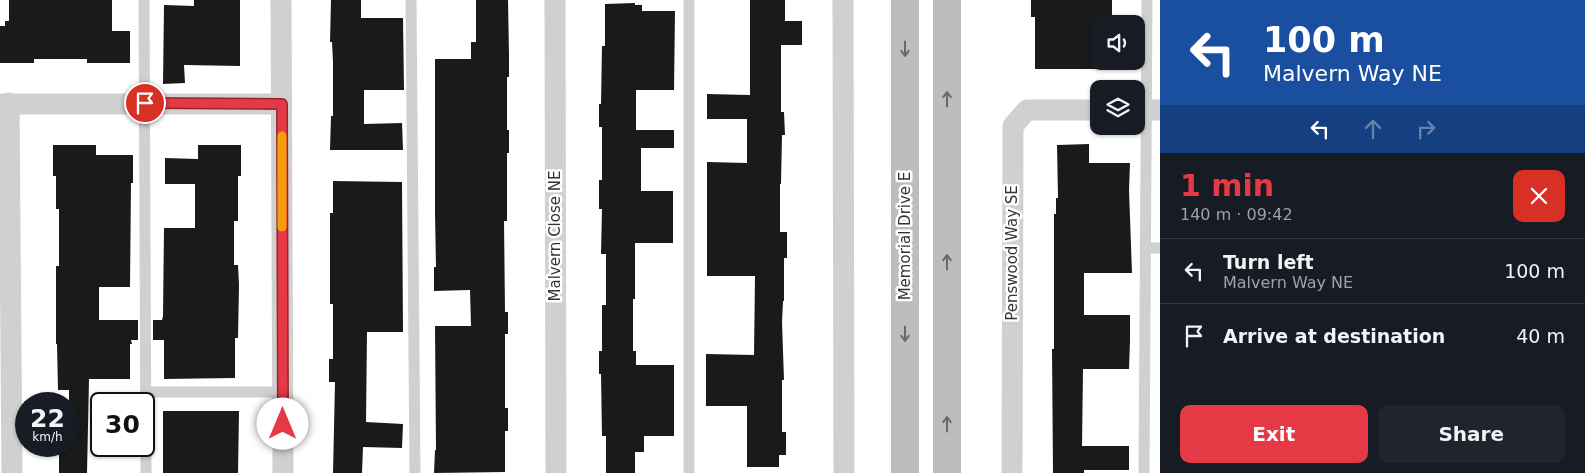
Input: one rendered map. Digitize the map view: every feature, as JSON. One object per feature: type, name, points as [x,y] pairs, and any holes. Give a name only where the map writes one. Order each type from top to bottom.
[{"type":"main road","name":"Memorial Drive E","points":[[905,0],[905,473]]},
{"type":"main road","points":[[947,0],[947,473]]},
{"type":"street","points":[[281,0],[282,473]]},
{"type":"street","name":"Malvern Close NE","points":[[555,0],[556,473]]},
{"type":"street","points":[[843,0],[844,473]]},
{"type":"street","points":[[12,473],[6,393],[4,104],[282,104]]},
{"type":"street","name":"Penswood Way SE","points":[[1012,473],[1012,126],[1027,110],[1090,110]]},
{"type":"lane","points":[[144,0],[146,392]]},
{"type":"lane","points":[[411,0],[415,473]]},
{"type":"lane","points":[[689,0],[689,473]]},
{"type":"lane","points":[[1144,473],[1148,110],[1147,0]]},
{"type":"lane","points":[[1145,248],[1160,248]]},
{"type":"lane","points":[[155,392],[283,392]]},
{"type":"lane","points":[[146,457],[146,473]]},
{"type":"building","points":[[9,0],[112,0],[112,31],[130,31],[130,63],[87,63],[87,59],[34,59],[34,63],[0,63],[0,26],[5,26],[5,21],[9,21]]},
{"type":"building","points":[[194,0],[240,0],[240,66],[184,65],[185,83],[163,84],[164,5],[194,6]]},
{"type":"building","points":[[331,0],[361,0],[361,18],[403,18],[404,90],[364,90],[364,124],[402,123],[403,150],[330,150],[331,116],[333,116],[333,62],[332,42],[330,42]]},
{"type":"building","points":[[476,0],[508,0],[509,77],[507,77],[507,130],[509,130],[509,153],[507,153],[507,221],[504,221],[505,312],[508,312],[508,334],[505,334],[505,408],[508,408],[508,431],[505,431],[505,472],[434,473],[436,450],[435,326],[471,326],[470,290],[434,291],[434,267],[436,267],[435,59],[471,59],[471,42],[476,42]]},
{"type":"building","points":[[750,0],[785,0],[785,21],[802,21],[802,45],[781,45],[781,112],[784,112],[785,135],[782,135],[780,232],[787,232],[787,258],[784,258],[782,322],[784,380],[782,380],[782,432],[786,432],[786,455],[779,455],[779,467],[747,467],[747,406],[706,406],[706,354],[754,355],[755,276],[707,276],[707,162],[747,163],[747,119],[707,119],[707,94],[750,95]]},
{"type":"building","points":[[1031,0],[1112,0],[1112,15],[1090,15],[1090,69],[1035,69],[1035,17],[1031,17]]},
{"type":"building","points":[[635,3],[635,5],[642,5],[642,11],[675,11],[674,90],[636,90],[636,130],[674,130],[674,148],[641,148],[641,191],[673,191],[673,243],[635,243],[635,299],[633,299],[633,351],[636,351],[636,365],[674,365],[674,436],[644,436],[644,452],[635,452],[635,473],[606,473],[606,436],[602,436],[601,374],[599,374],[599,351],[602,351],[602,305],[606,305],[606,254],[601,254],[602,209],[599,209],[599,180],[602,180],[602,127],[599,127],[599,104],[601,104],[602,46],[605,46],[605,4]]},
{"type":"building","points":[[1089,144],[1089,163],[1130,163],[1132,273],[1084,273],[1084,315],[1130,315],[1130,341],[1129,369],[1083,369],[1082,446],[1129,446],[1129,470],[1084,470],[1084,473],[1053,473],[1052,349],[1054,349],[1054,214],[1056,214],[1056,198],[1058,198],[1057,145]]},
{"type":"building","points":[[53,145],[96,145],[96,155],[133,155],[130,287],[99,287],[99,320],[138,320],[138,340],[131,340],[132,344],[130,344],[130,379],[89,379],[87,473],[59,473],[59,457],[80,457],[80,392],[58,390],[56,266],[59,266],[59,209],[56,209],[56,176],[53,176]]},
{"type":"building","points":[[198,145],[241,145],[241,176],[238,176],[238,221],[234,221],[234,265],[238,265],[239,285],[238,338],[235,338],[235,378],[164,379],[164,340],[153,340],[153,320],[162,320],[163,316],[164,228],[195,228],[195,184],[165,184],[165,158],[198,159]]},
{"type":"building","points":[[333,181],[402,182],[403,332],[367,332],[366,422],[403,424],[402,448],[363,447],[362,473],[333,473],[335,382],[329,382],[329,359],[333,359],[333,304],[330,304],[330,213],[333,213]]},
{"type":"building","points":[[163,411],[239,411],[238,473],[163,473]]},
{"type":"slow traffic","points":[[282,136],[282,227]]},
{"type":"route","points":[[145,103],[282,104],[283,424]]}]
